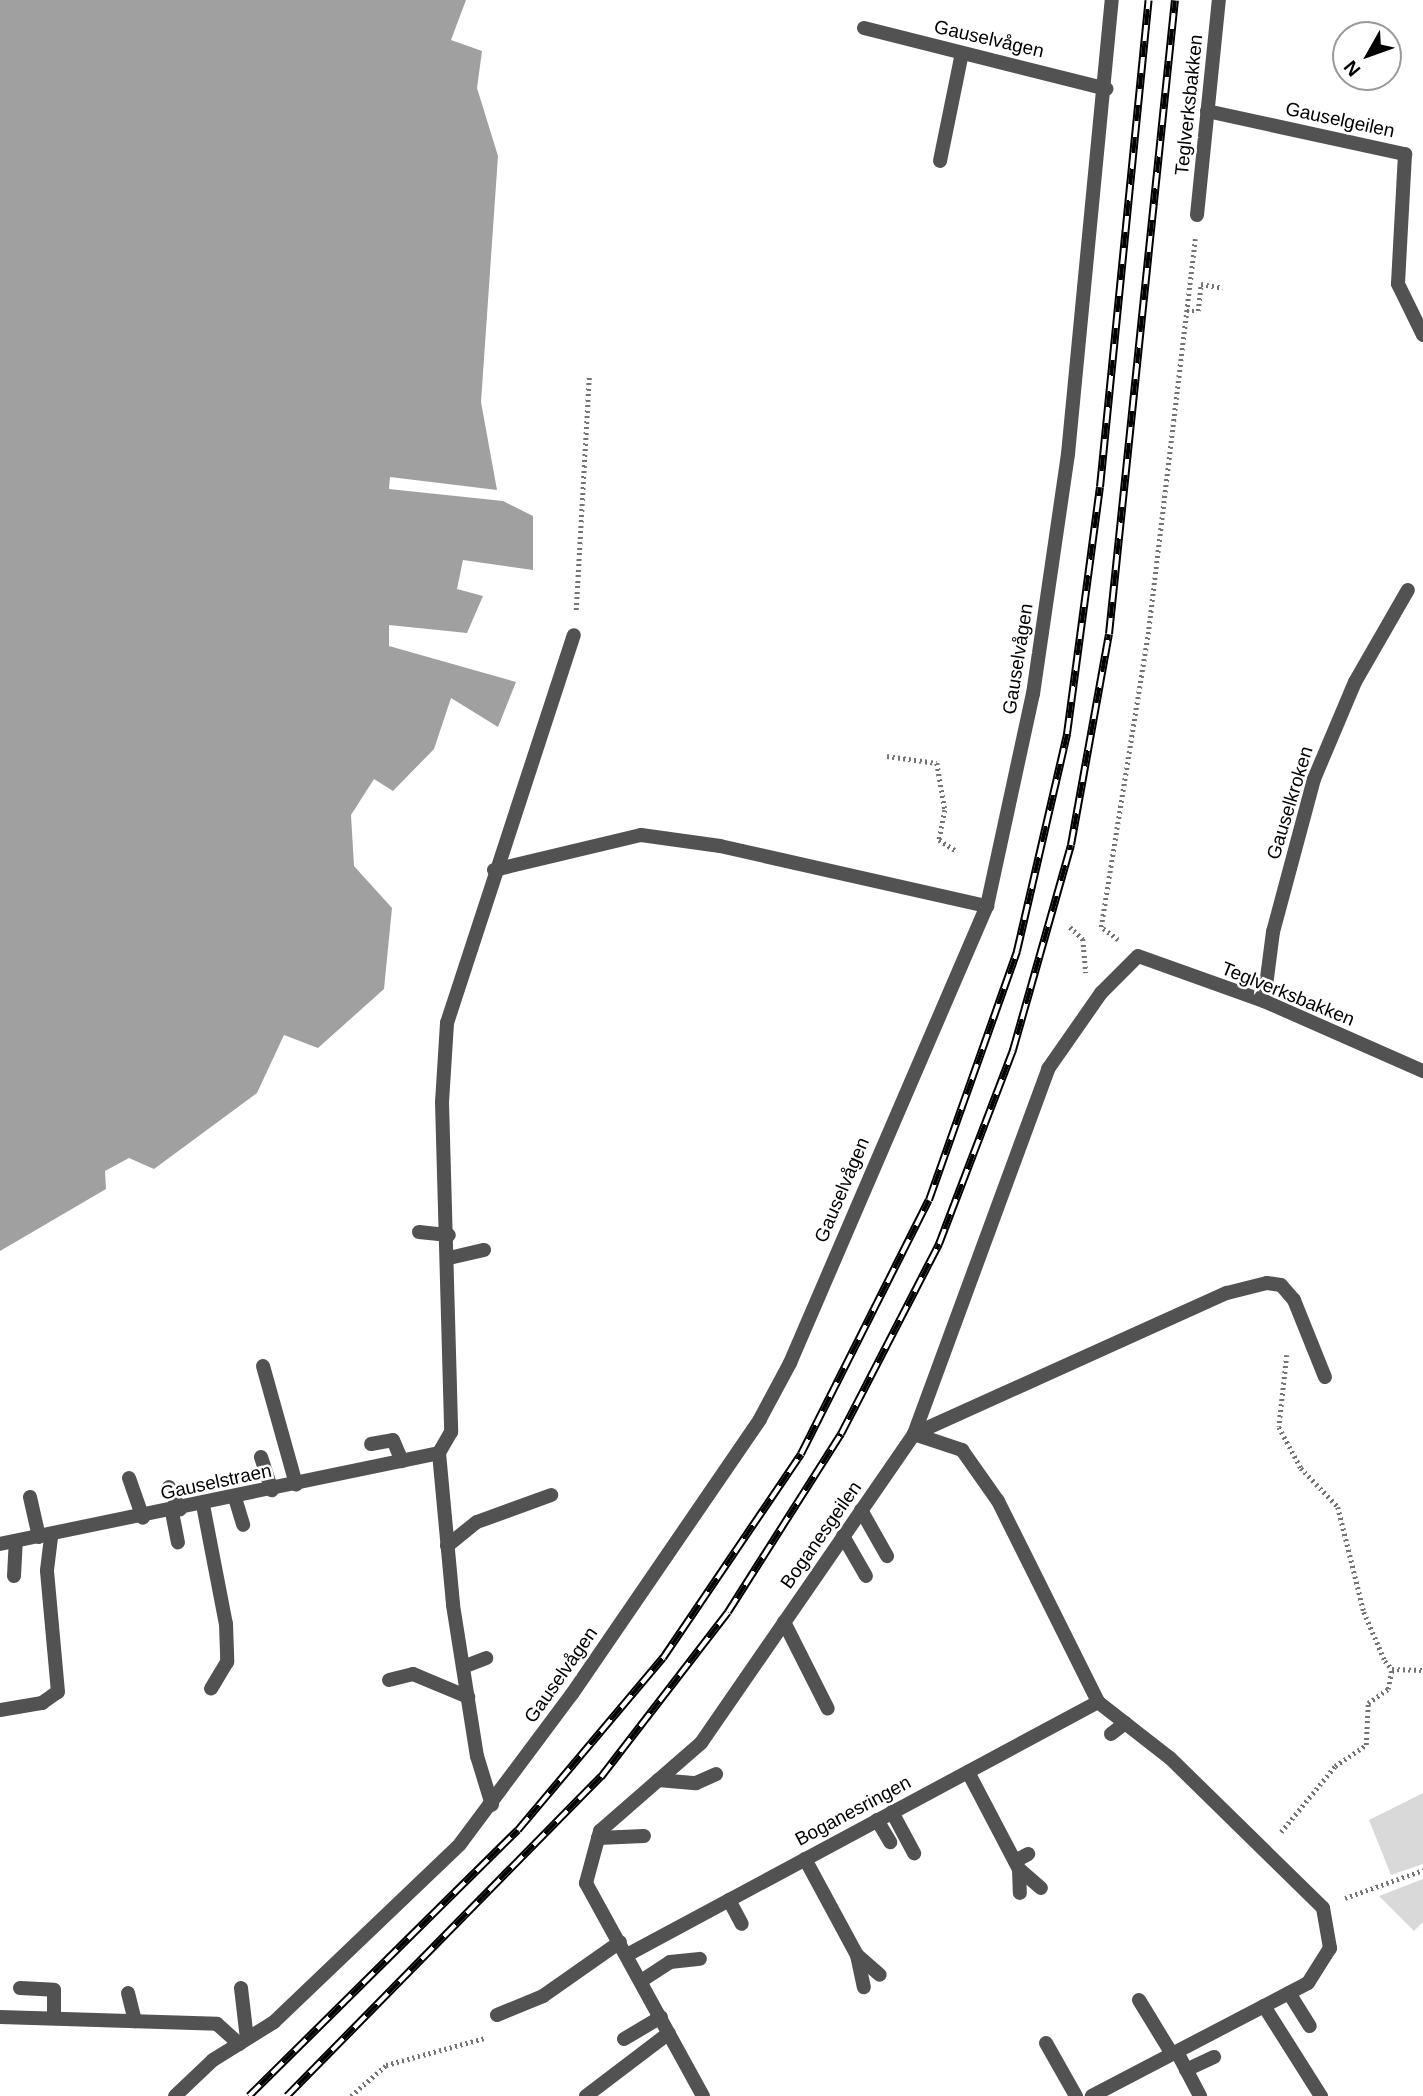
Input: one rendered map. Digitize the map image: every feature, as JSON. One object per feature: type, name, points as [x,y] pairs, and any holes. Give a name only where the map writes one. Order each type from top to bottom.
[{"type":"street","name":"Gauselvågen","points":[[175,2096],[243,2042],[274,2022],[450,1854],[492,1805],[760,1419],[988,906],[1037,670],[1068,454],[1106,89],[1112,0]]},
{"type":"street","name":"Teglverksbakken","points":[[1197,215],[1219,0]]},
{"type":"street","name":"Gauselvågen","points":[[864,29],[1106,89]]},
{"type":"street","points":[[940,161],[962,53]]},
{"type":"street","name":"Gauselgeilen","points":[[1207,111],[1405,154],[1398,284],[1423,335]]},
{"type":"street","name":"Gauselkroken","points":[[1264,1001],[1273,932],[1314,779],[1355,682],[1408,590]]},
{"type":"street","points":[[492,1805],[463,1667],[447,1546],[439,1453],[451,1432],[449,1234],[442,1102],[447,1023],[494,870],[574,635]]},
{"type":"street","points":[[494,870],[641,835],[720,846],[988,906]]},
{"type":"street","name":"Teglverksbakken","points":[[1138,956],[1264,1001],[1423,1071]]},
{"type":"street","name":"Boganesgeilen","points":[[598,1838],[701,1743],[914,1434],[1048,1069],[1101,993],[1138,956]]},
{"type":"street","points":[[419,1232],[449,1234]]},
{"type":"street","points":[[449,1258],[484,1250]]},
{"type":"street","points":[[914,1434],[1227,1293],[1267,1283],[1281,1285],[1294,1300],[1325,1377]]},
{"type":"street","points":[[263,1366],[296,1485]]},
{"type":"street","points":[[914,1434],[962,1450],[998,1501],[1098,1702],[1125,1723],[1245,1832],[1323,1909],[1330,1948],[1308,1983],[1092,2096]]},
{"type":"street","points":[[371,1444],[393,1440],[402,1461]]},
{"type":"street","name":"Gauselstraen","points":[[0,1544],[143,1518],[439,1453]]},
{"type":"street","points":[[261,1457],[272,1490]]},
{"type":"street","points":[[129,1478],[143,1518]]},
{"type":"street","points":[[169,1487],[176,1511],[178,1542]]},
{"type":"street","points":[[447,1546],[477,1522],[551,1496]]},
{"type":"street","points":[[0,1710],[42,1703],[58,1692],[45,1536],[30,1497]]},
{"type":"street","points":[[235,1498],[243,1525]]},
{"type":"street","points":[[203,1505],[226,1624],[227,1661],[211,1689]]},
{"type":"street","points":[[861,1510],[887,1556]]},
{"type":"street","points":[[843,1536],[866,1576]]},
{"type":"street","points":[[14,1576],[16,1541]]},
{"type":"street","points":[[784,1622],[828,1709]]},
{"type":"street","points":[[463,1667],[486,1658]]},
{"type":"street","points":[[389,1679],[413,1674],[468,1697]]},
{"type":"street","name":"Boganesringen","points":[[497,2015],[543,1996],[623,1949],[729,1900],[1098,1702]]},
{"type":"street","points":[[1111,1734],[1125,1723]]},
{"type":"street","points":[[968,1772],[1020,1861],[1041,1888]]},
{"type":"street","points":[[658,1780],[696,1783],[716,1774]]},
{"type":"street","points":[[892,1812],[914,1853]]},
{"type":"street","points":[[877,1820],[890,1842]]},
{"type":"street","points":[[644,1836],[598,1838],[586,1883],[703,2096]]},
{"type":"street","points":[[805,1859],[857,1955],[864,1986]]},
{"type":"street","points":[[1020,1861],[1020,1893]]},
{"type":"street","points":[[729,1900],[743,1924]]},
{"type":"street","points":[[857,1955],[880,1975]]},
{"type":"street","points":[[641,1981],[670,1962],[700,1959]]},
{"type":"street","points":[[20,1988],[54,1990],[54,2017]]},
{"type":"street","points":[[241,1988],[243,2042]]},
{"type":"street","points":[[128,1993],[135,2021]]},
{"type":"street","points":[[1289,1993],[1310,2026]]},
{"type":"street","points":[[1139,2000],[1186,2070],[1200,2096]]},
{"type":"street","points":[[1264,2006],[1321,2096]]},
{"type":"street","points":[[0,2017],[217,2024],[243,2042]]},
{"type":"street","points":[[624,2039],[661,2017]]},
{"type":"street","points":[[586,2096],[669,2033]]},
{"type":"street","points":[[1046,2043],[1076,2096]]},
{"type":"street","points":[[1186,2070],[1214,2057]]},
{"type":"path","points":[[1138,956],[1101,927],[1148,635],[1197,215]]},
{"type":"path","points":[[1187,311],[1198,312],[1201,284],[1223,288]]},
{"type":"path","points":[[574,635],[589,377]]},
{"type":"path","points":[[887,756],[937,763],[945,810],[939,841],[958,852]]},
{"type":"path","points":[[1070,927],[1083,939],[1087,976],[1101,993]]},
{"type":"path","points":[[1245,1832],[1284,1831],[1335,1766],[1366,1745],[1368,1703],[1388,1689],[1392,1669],[1364,1612],[1338,1507],[1301,1468],[1279,1427],[1286,1343]]},
{"type":"path","points":[[1392,1669],[1423,1670]]},
{"type":"path","points":[[1323,1909],[1423,1870]]},
{"type":"shaded area","points":[[0,0],[466,0],[451,40],[482,51],[477,88],[498,156],[481,402],[497,490],[390,477],[389,489],[503,501],[533,516],[533,570],[463,560],[457,589],[483,596],[467,633],[389,625],[389,646],[516,682],[498,727],[451,698],[434,749],[393,791],[374,779],[351,815],[354,866],[392,908],[384,989],[318,1048],[284,1035],[257,1093],[154,1169],[129,1158],[105,1171],[106,1189],[0,1251]]},
{"type":"shaded area","points":[[1423,1793],[1423,1864],[1391,1875],[1369,1820]]},
{"type":"shaded area","points":[[1423,1879],[1423,1922],[1414,1931],[1379,1896]]},
{"type":"railway","points":[[249,2096],[518,1830],[663,1658],[801,1454],[929,1200],[1017,951],[1067,734],[1100,487],[1149,0]]},
{"type":"railway","points":[[287,2096],[601,1777],[728,1612],[841,1434],[939,1244],[1013,1050],[1071,845],[1109,634],[1175,0]]}]
